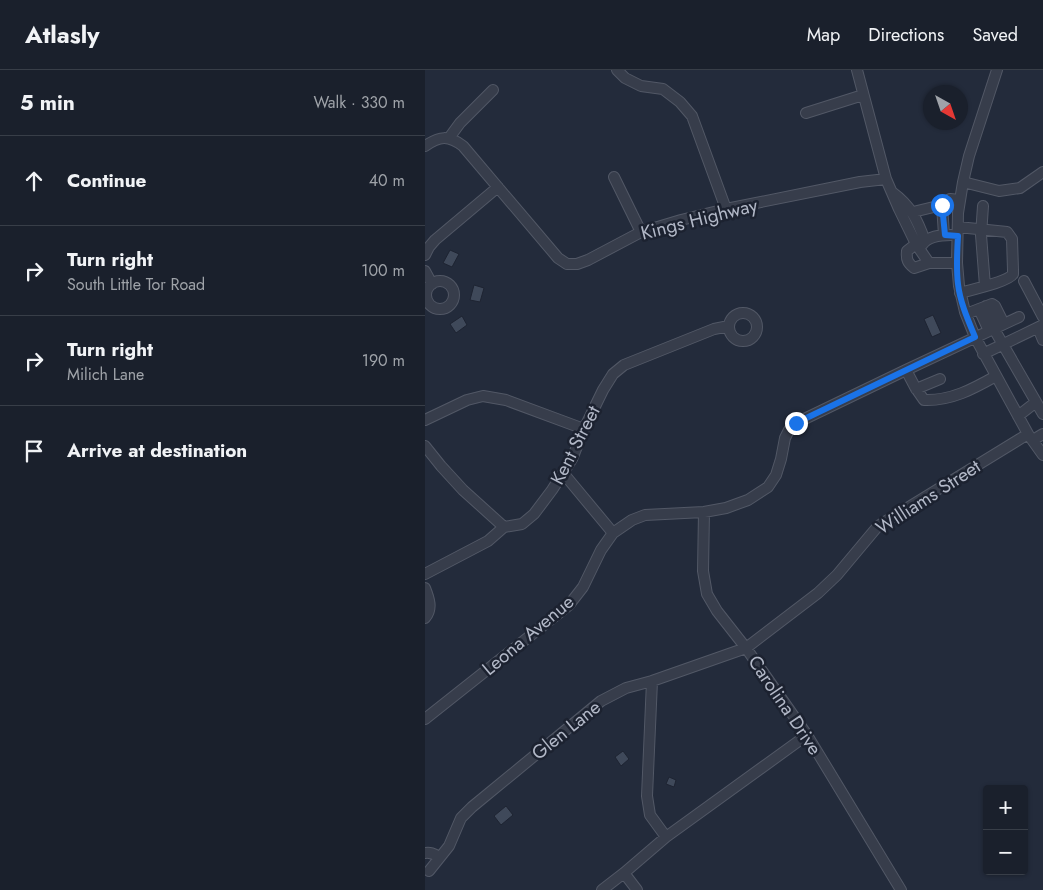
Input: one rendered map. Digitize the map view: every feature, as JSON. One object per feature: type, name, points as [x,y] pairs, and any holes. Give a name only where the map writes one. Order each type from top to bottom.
[{"type":"street","points":[[617,70],[625,78],[641,86],[663,89],[680,102],[692,116],[726,209]]},
{"type":"street","points":[[857,70],[886,179],[929,263]]},
{"type":"street","points":[[997,70],[969,156],[963,182],[958,232],[957,263],[959,286],[966,314],[983,354],[1030,437],[1043,455]]},
{"type":"street","points":[[425,146],[440,138],[449,138],[460,123],[493,90]]},
{"type":"street","points":[[806,113],[863,95]]},
{"type":"street","name":"Kings Highway","points":[[449,138],[465,148],[558,258],[567,264],[584,262],[641,232],[681,220],[860,182],[886,179]]},
{"type":"street","points":[[963,182],[999,191],[1020,188],[1043,172]]},
{"type":"street","points":[[614,177],[641,232]]},
{"type":"street","points":[[425,255],[435,240],[498,187]]},
{"type":"street","points":[[891,192],[902,199],[913,212],[921,228],[920,244]]},
{"type":"street","points":[[913,212],[942,205],[950,200],[961,200]]},
{"type":"street","points":[[942,205],[945,235]]},
{"type":"street","points":[[983,206],[981,229],[985,286]]},
{"type":"street","points":[[957,263],[929,263],[914,268],[906,258],[907,251],[933,237],[981,229],[1007,232],[1012,239],[1013,275],[960,293]]},
{"type":"street","points":[[425,271],[432,284]]},
{"type":"street","points":[[1024,281],[1043,317]]},
{"type":"street","points":[[966,314],[992,304],[994,305],[996,328]]},
{"type":"street","points":[[983,307],[996,328],[1002,345],[1043,414]]},
{"type":"street","points":[[996,376],[976,388],[955,397],[933,401],[924,400],[906,370],[1019,317]]},
{"type":"street","name":"Kent Street","points":[[425,574],[488,541],[505,527],[522,524],[534,514],[564,474],[603,390],[613,374],[624,365],[729,326]]},
{"type":"street","points":[[983,354],[1040,326],[1043,340]]},
{"type":"street","name":"Leona Avenue","points":[[425,719],[569,605],[583,587],[601,550],[613,533],[632,520],[645,515],[705,512],[726,508],[748,500],[768,487],[776,475],[785,438],[789,430],[796,423],[906,370]]},
{"type":"street","points":[[916,389],[940,379]]},
{"type":"street","points":[[425,420],[467,400],[483,396],[506,400],[584,429]]},
{"type":"street","points":[[1018,416],[1036,402]]},
{"type":"street","name":"Williams Street","points":[[745,648],[819,593],[837,575],[878,526],[1030,437],[1043,434]]},
{"type":"street","points":[[425,446],[463,490],[505,527]]},
{"type":"street","points":[[564,474],[613,533]]},
{"type":"street","name":"Carolina Drive","points":[[705,512],[703,571],[707,594],[717,611],[807,734],[901,890]]},
{"type":"street","points":[[425,588],[430,607],[429,614],[425,618]]},
{"type":"street","name":"Glen Lane","points":[[429,871],[449,846],[461,818],[472,807],[601,701],[626,688],[745,648]]},
{"type":"street","points":[[652,680],[647,796],[650,815],[666,837]]},
{"type":"street","points":[[602,890],[666,837],[807,734]]},
{"type":"street","points":[[425,853],[429,852],[440,857]]},
{"type":"street","points":[[624,873],[637,890]]},
{"type":"building","points":[[450,250],[459,254],[452,267],[443,263]]},
{"type":"building","points":[[474,285],[484,288],[480,302],[470,300]]},
{"type":"building","points":[[933,315],[941,333],[932,337],[924,319]]},
{"type":"building","points":[[462,316],[467,325],[456,333],[450,324]]},
{"type":"building","points":[[623,751],[629,759],[621,766],[615,757]]},
{"type":"building","points":[[669,777],[676,780],[674,787],[666,784]]},
{"type":"building","points":[[506,806],[513,815],[501,825],[494,816]]},
{"type":"route","points":[[796,423],[975,337],[965,312],[959,286],[957,263],[958,236],[945,235],[942,205]]}]
